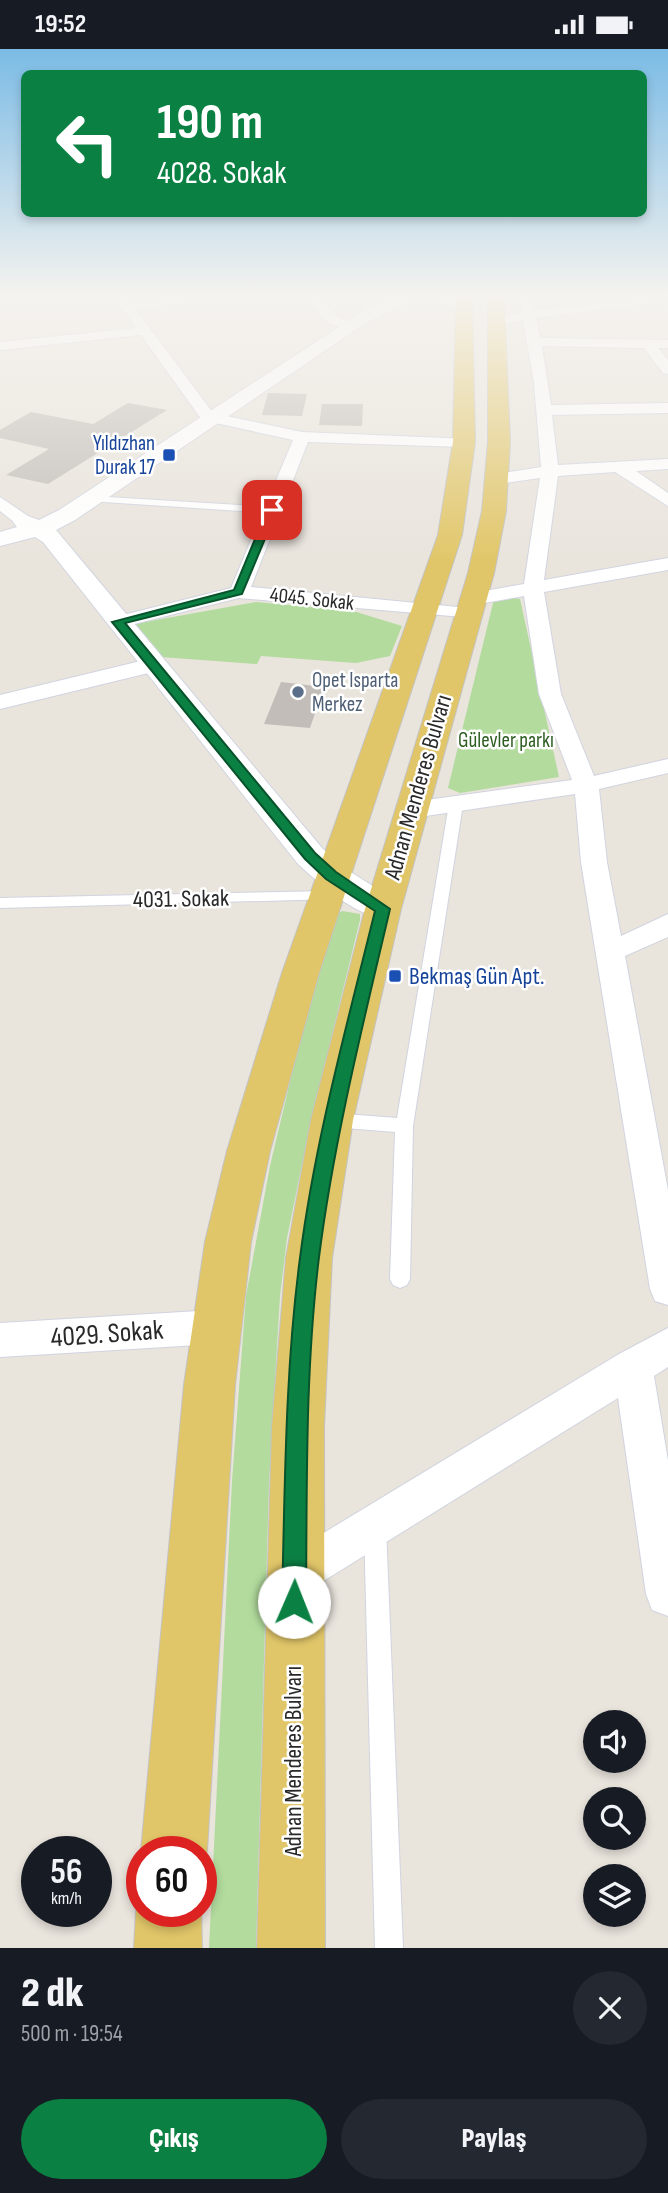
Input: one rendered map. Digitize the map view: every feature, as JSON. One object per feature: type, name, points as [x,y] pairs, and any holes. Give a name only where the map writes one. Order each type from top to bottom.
[{"type":"main road","points":[[0,530],[32,525],[253,385]]},
{"type":"main road","name":"Adnan Menderes Bulvarı","points":[[291,1948],[294,1575],[302,1330],[309,1258],[332,1120],[350,894],[425,610],[452,525],[471,385]]},
{"type":"main road","name":"Adnan Menderes Bulvarı","points":[[175,1836],[189,1615],[215,1327],[228,1243],[275,1054],[350,894],[412,810],[471,607],[494,511],[497,479],[488,385]]},
{"type":"main road","points":[[0,539],[91,499],[207,415]]},
{"type":"main road","points":[[32,525],[52,537],[291,835],[350,894]]},
{"type":"main road","points":[[168,1948],[169,1927]]},
{"type":"street","points":[[184,385],[207,415],[302,437],[464,442]]},
{"type":"street","points":[[540,385],[550,471],[533,587],[550,694],[586,785],[594,862],[668,1289]]},
{"type":"street","points":[[544,410],[668,408]]},
{"type":"street","points":[[239,592],[302,437]]},
{"type":"street","points":[[497,479],[550,471],[668,464]]},
{"type":"street","points":[[619,467],[640,485],[668,501]]},
{"type":"street","points":[[640,485],[668,482]]},
{"type":"street","points":[[0,502],[32,525]]},
{"type":"street","name":"4045. Sokak","points":[[118,622],[239,592],[425,610],[471,607],[533,587],[665,568]]},
{"type":"street","points":[[0,702],[153,665]]},
{"type":"street","points":[[412,810],[586,785],[668,766]]},
{"type":"street","points":[[640,772],[668,788]]},
{"type":"street","points":[[610,951],[662,935]]},
{"type":"street","name":"4029. Sokak","points":[[0,1340],[215,1327]]},
{"type":"street","points":[[294,1575],[668,1346]]},
{"type":"street","points":[[633,1367],[668,1594]]},
{"type":"lane","points":[[91,499],[272,510]]},
{"type":"lane","points":[[400,1279],[404,1126],[456,803]]},
{"type":"lane","name":"4031. Sokak","points":[[0,903],[350,894]]},
{"type":"lane","points":[[332,1120],[404,1126]]},
{"type":"lane","points":[[375,1525],[389,1948]]},
{"type":"green space","name":"Gülevler parkı","points":[[494,599],[520,599],[559,777],[460,793],[448,788]]},
{"type":"green space","points":[[256,602],[353,611],[402,626],[390,656],[356,663],[261,656],[257,664],[161,657],[134,624]]},
{"type":"green space","points":[[342,911],[360,914],[360,920],[311,1120],[287,1238],[280,1296],[269,1482],[256,1948],[209,1948],[210,1927],[217,1927],[217,1836],[215,1836],[232,1481],[246,1296],[270,1166],[297,1052],[336,915]]},
{"type":"building","points":[[268,393],[307,394],[302,416],[262,415]]},
{"type":"building","points":[[128,403],[167,410],[48,484],[6,475],[49,449],[0,438],[0,430],[31,412],[93,424]]},
{"type":"building","points":[[322,404],[363,404],[362,426],[319,425]]},
{"type":"building","points":[[281,682],[324,687],[310,728],[264,724]]},
{"type":"place","name":"Yıldızhan Durak 17","points":[[169,455]]},
{"type":"place","name":"Opet Isparta Merkez","points":[[298,692]]},
{"type":"place","name":"Bekmaş Gün Apt.","points":[[395,976]]},
{"type":"route","points":[[272,510],[239,592],[118,622],[310,856],[331,875],[383,909],[332,1120],[309,1258],[302,1330],[294,1602]]}]
